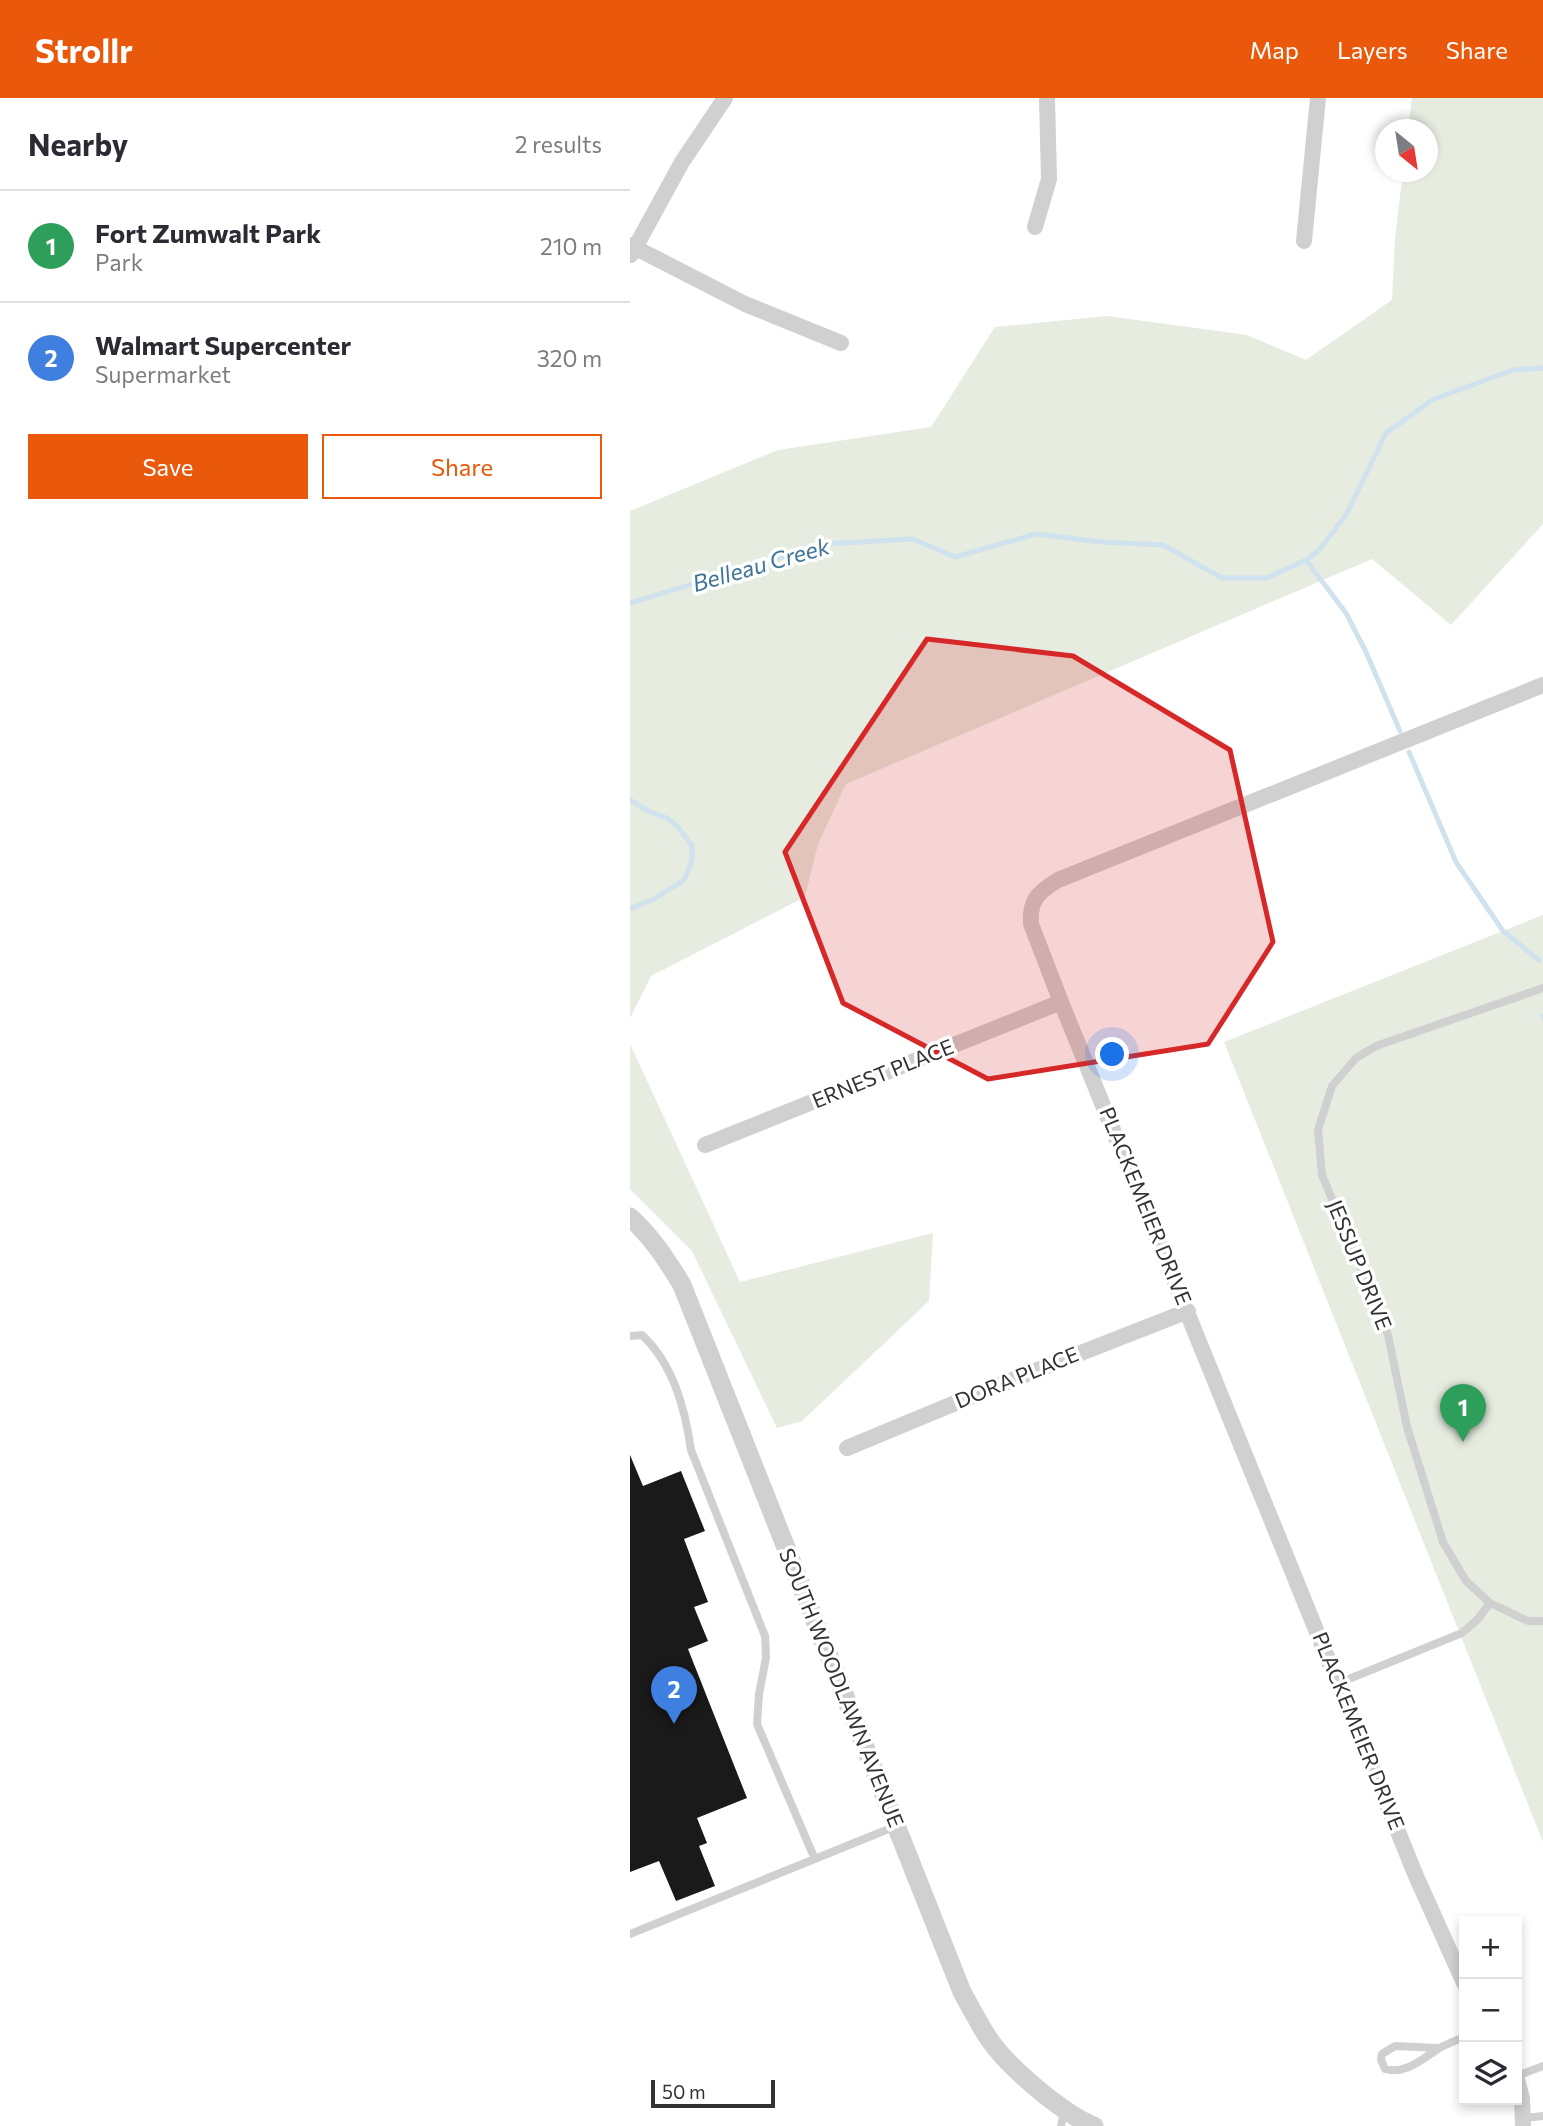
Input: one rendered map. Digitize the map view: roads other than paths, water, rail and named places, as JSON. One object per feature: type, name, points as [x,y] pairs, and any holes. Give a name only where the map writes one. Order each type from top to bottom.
[{"type":"street","points":[[725,98],[682,162],[632,249],[745,304],[841,343]]},
{"type":"street","points":[[1035,227],[1049,179],[1047,98]]},
{"type":"street","points":[[1304,241],[1318,98]]},
{"type":"street","name":"PLACKEMEIER DRIVE","points":[[1462,1979],[1416,1876],[1061,1002],[1031,924],[1030,911],[1035,898],[1047,887],[1080,871],[1543,685]]},
{"type":"street","name":"ERNEST PLACE","points":[[705,1145],[1061,1002]]},
{"type":"street","name":"SOUTH WOODLAWN AVENUE","points":[[630,1217],[645,1230],[682,1285],[962,1992],[991,2042],[1063,2117],[1094,2126]]},
{"type":"street","name":"DORA PLACE","points":[[847,1448],[1188,1311]]},
{"type":"street","points":[[1522,2098],[1523,2122]]},
{"type":"lane","name":"JESSUP DRIVE","points":[[1543,988],[1376,1046],[1356,1058],[1332,1086],[1318,1130],[1322,1175],[1388,1335],[1407,1427],[1443,1542],[1466,1581],[1490,1603],[1528,1621],[1543,1621]]},
{"type":"lane","points":[[630,1336],[642,1335],[654,1346],[674,1383],[687,1418],[691,1450],[762,1627],[766,1658],[759,1693],[757,1724],[814,1857]]},
{"type":"lane","points":[[1339,1682],[1462,1633],[1490,1603]]},
{"type":"lane","points":[[630,1934],[814,1857],[896,1826]]},
{"type":"lane","points":[[1439,2048],[1395,2046],[1382,2054],[1382,2064],[1385,2069],[1392,2071],[1404,2069],[1459,2039]]},
{"type":"lane","points":[[1522,2076],[1543,2067]]},
{"type":"lane","points":[[1523,2122],[1543,2116]]},
{"type":"waterway","name":"Belleau Creek","points":[[630,603],[824,544],[913,539],[955,557],[1036,534],[1102,542],[1163,545],[1222,578],[1267,578],[1306,560],[1319,550],[1346,515],[1386,433],[1434,399],[1513,370],[1543,368]]},
{"type":"waterway","points":[[1306,560],[1346,613],[1400,731]]},
{"type":"waterway","points":[[1409,752],[1456,862],[1503,931],[1539,960]]},
{"type":"waterway","name":"Belleau Creek","points":[[630,800],[667,818],[678,827],[692,846],[692,860],[684,880],[654,899],[630,909]]},
{"type":"place","name":"Fort Zumwalt Park","points":[[1463,1442]]},
{"type":"place","name":"Walmart Supercenter","points":[[674,1724]]}]
